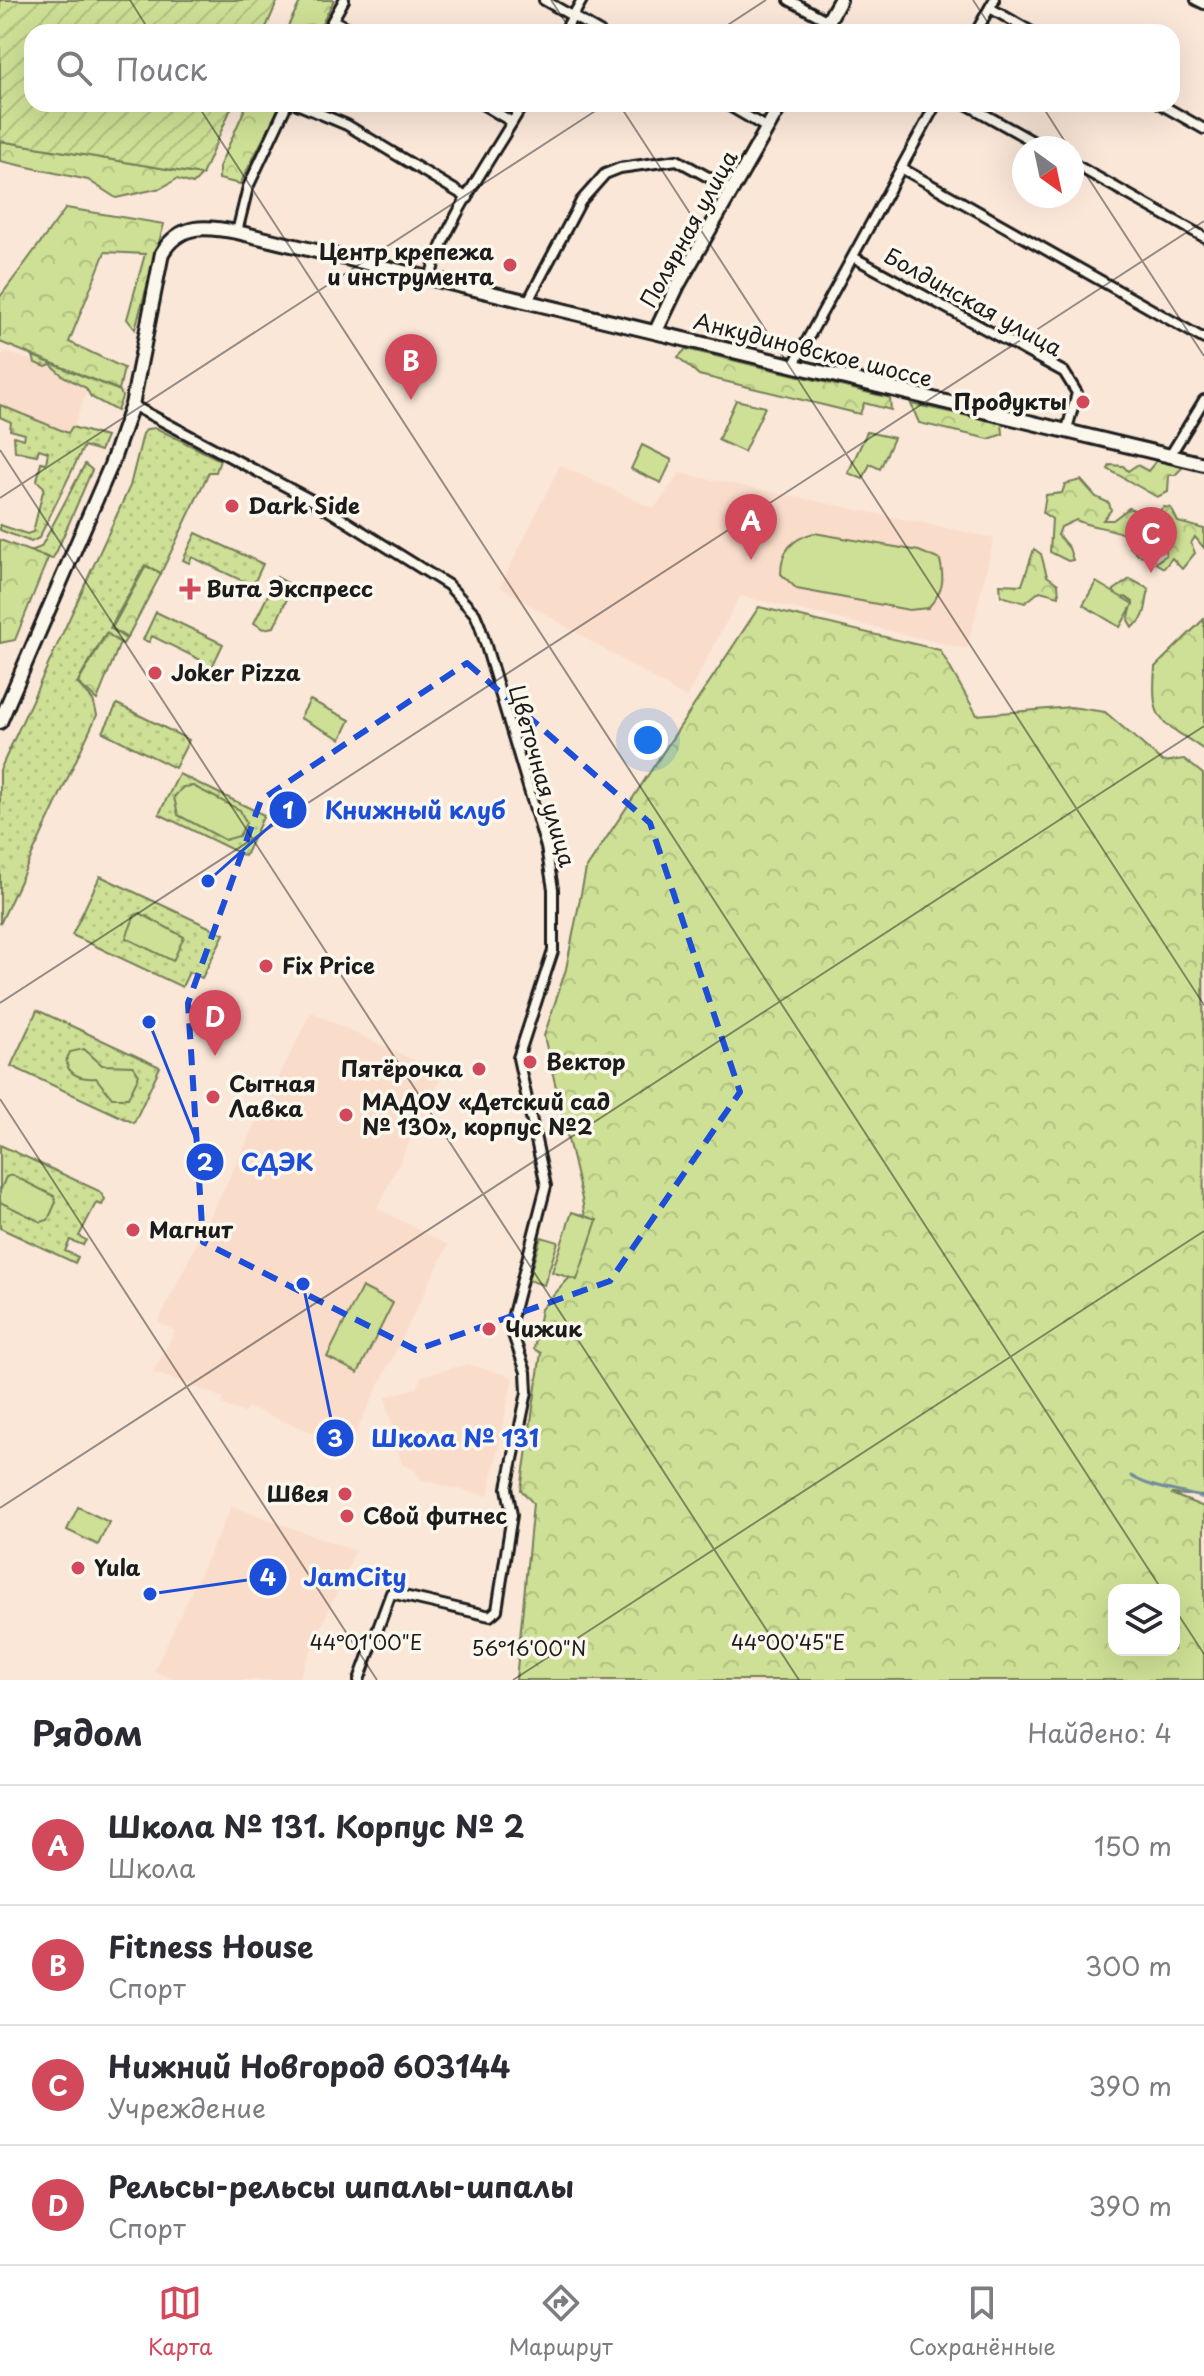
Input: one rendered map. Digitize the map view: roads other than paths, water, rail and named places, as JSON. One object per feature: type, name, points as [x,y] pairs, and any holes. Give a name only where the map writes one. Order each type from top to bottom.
[{"type":"main road","points":[[827,24],[840,0]]},
{"type":"main road","name":"Полярная улица","points":[[656,331],[776,112]]},
{"type":"main road","name":"Анкудиновское шоссе","points":[[132,405],[162,253],[179,232],[213,228],[430,281],[656,331],[793,367],[1067,429],[1204,464]]},
{"type":"main road","points":[[0,722],[101,492],[132,405]]},
{"type":"street","points":[[331,24],[344,0]]},
{"type":"street","points":[[544,0],[586,24]]},
{"type":"street","points":[[568,24],[582,0]]},
{"type":"street","points":[[789,0],[821,24]]},
{"type":"street","points":[[1196,0],[1204,4]]},
{"type":"street","points":[[981,24],[992,4],[1021,24]]},
{"type":"street","points":[[333,20],[341,24]]},
{"type":"street","points":[[237,232],[248,187],[283,112]]},
{"type":"street","points":[[316,112],[347,125],[468,198]]},
{"type":"street","points":[[495,112],[512,122]]},
{"type":"street","points":[[430,281],[435,261],[518,112]]},
{"type":"street","points":[[740,112],[767,128]]},
{"type":"street","points":[[793,367],[932,112]]},
{"type":"street","points":[[980,112],[1023,136]]},
{"type":"street","points":[[1174,112],[1204,129]]},
{"type":"street","points":[[527,303],[581,201],[605,174],[620,168],[677,160],[732,190]]},
{"type":"street","points":[[903,169],[1204,339]]},
{"type":"street","points":[[1084,170],[1204,237]]},
{"type":"street","name":"Болдинская улица","points":[[853,257],[1064,372],[1077,393],[1067,429]]},
{"type":"street","points":[[1171,454],[1204,400]]},
{"type":"street","name":"Цветочная улица","points":[[132,405],[315,502],[448,585],[463,599],[480,626],[551,864],[553,951],[518,1058],[546,1186],[510,1326],[526,1372],[527,1392],[507,1488],[512,1515],[497,1610],[490,1616],[391,1593],[359,1680]]},
{"type":"waterway","points":[[1131,1476],[1157,1487],[1204,1498]]},
{"type":"place","name":"Центр крепежа и инструмента","points":[[510,265]]},
{"type":"place","name":"Fitness House","points":[[411,400]]},
{"type":"place","name":"Продукты","points":[[1083,402]]},
{"type":"place","name":"Dark Side","points":[[232,506]]},
{"type":"place","name":"Школа № 131. Корпус № 2","points":[[751,560]]},
{"type":"place","name":"Нижний Новгород 603144","points":[[1151,573]]},
{"type":"place","name":"Вита Экспресс","points":[[190,589]]},
{"type":"place","name":"Joker Pizza","points":[[155,673]]},
{"type":"place","name":"Книжный клуб","points":[[208,881]]},
{"type":"place","name":"Fix Price","points":[[266,966]]},
{"type":"place","name":"СДЭК","points":[[149,1022]]},
{"type":"place","name":"Рельсы-рельсы шпалы-шпалы","points":[[215,1056]]},
{"type":"place","name":"Вектор","points":[[530,1062]]},
{"type":"place","name":"Пятёрочка","points":[[479,1069]]},
{"type":"place","name":"Сытная Лавка","points":[[213,1097]]},
{"type":"place","name":"МАДОУ «Детский сад № 130», корпус №2","points":[[346,1115]]},
{"type":"place","name":"Магнит","points":[[133,1230]]},
{"type":"place","name":"Школа № 131","points":[[303,1284]]},
{"type":"place","name":"Чижик","points":[[489,1329]]},
{"type":"place","name":"Швея","points":[[345,1494]]},
{"type":"place","name":"Свой фитнес","points":[[347,1516]]},
{"type":"place","name":"Yula","points":[[78,1568]]},
{"type":"place","name":"JamCity","points":[[150,1594]]}]
